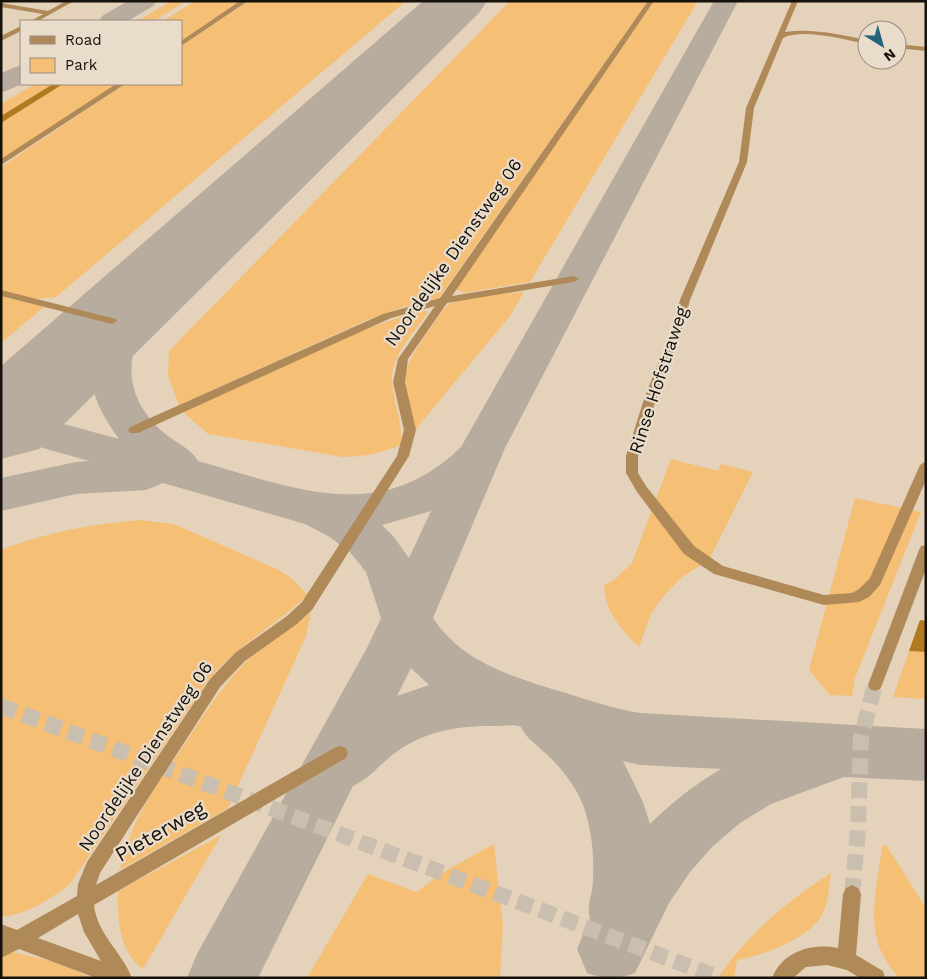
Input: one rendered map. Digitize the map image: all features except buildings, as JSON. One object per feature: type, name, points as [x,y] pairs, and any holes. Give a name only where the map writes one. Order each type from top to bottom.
[{"type":"lane","points":[[36,20],[71,1]]},
{"type":"lane","points":[[182,43],[246,1]]},
{"type":"lane","name":"Noordelijke Dienstweg 06","points":[[83,902],[86,884],[93,868],[210,690],[240,656],[292,620],[307,606],[403,456],[410,430],[399,382],[400,366],[651,1]]},
{"type":"lane","name":"Rinse Hofstraweg","points":[[794,1],[748,116],[742,162],[685,300],[676,332],[651,396],[632,456],[632,473],[638,485],[681,541],[693,554],[709,565],[728,574],[814,598],[834,601],[854,598],[864,593],[875,581],[926,465]]},
{"type":"lane","points":[[1,5],[50,12]]},
{"type":"lane","points":[[1,39],[20,29]]},
{"type":"lane","points":[[779,37],[784,34],[797,33],[857,41]]},
{"type":"lane","points":[[907,47],[926,50]]},
{"type":"lane","points":[[1,163],[119,85]]},
{"type":"lane","points":[[134,430],[360,326],[404,310],[444,300],[574,280]]},
{"type":"lane","points":[[1,294],[112,321]]},
{"type":"lane","points":[[875,685],[926,550]]},
{"type":"lane","name":"Pieterweg","points":[[1,949],[10,936],[83,902],[340,753]]},
{"type":"lane","points":[[846,959],[852,894]]},
{"type":"lane","points":[[83,902],[89,922],[122,978]]},
{"type":"lane","points":[[10,936],[122,978]]},
{"type":"lane","points":[[781,978],[791,966],[803,958],[831,955],[846,959],[862,967],[876,978]]},
{"type":"shaded area","points":[[1,1],[926,1],[926,978],[1,978]]},
{"type":"shaded area","points":[[51,85],[61,85],[1,123],[1,116]]},
{"type":"shaded area","points":[[920,620],[926,621],[926,652],[909,651]]},
{"type":"green space","points":[[171,1],[186,1],[156,20],[140,20]]},
{"type":"green space","points":[[195,1],[244,1],[182,42],[182,20],[165,20]]},
{"type":"green space","points":[[249,1],[406,1],[56,297],[33,299],[1,291],[1,167],[124,85],[182,85],[182,45]]},
{"type":"green space","points":[[510,1],[648,1],[439,298],[404,307],[367,320],[179,405],[168,376],[169,351]]},
{"type":"green space","points":[[654,1],[698,1],[530,282],[463,293],[456,289]]},
{"type":"green space","points":[[33,85],[51,85],[1,116],[1,104]]},
{"type":"green space","points":[[61,85],[118,85],[1,162],[1,123]]},
{"type":"green space","points":[[524,292],[510,316],[415,430],[407,397],[406,375],[408,365],[413,354],[440,313],[452,303],[468,298]]},
{"type":"green space","points":[[1,296],[44,307],[1,343]]},
{"type":"green space","points":[[423,309],[428,313],[399,353],[393,371],[392,380],[401,428],[401,445],[372,454],[343,457],[208,434],[183,412],[361,331]]},
{"type":"green space","points":[[671,459],[718,471],[721,464],[753,472],[709,560],[682,577],[661,599],[651,614],[639,647],[626,634],[611,612],[607,603],[604,585],[614,580],[632,563]]},
{"type":"green space","points":[[855,498],[921,512],[855,678],[852,696],[830,695],[809,670]]},
{"type":"green space","points":[[140,520],[174,524],[279,570],[291,578],[308,595],[231,657],[208,680],[70,884],[38,905],[20,913],[1,917],[1,550],[36,538],[69,530]]},
{"type":"green space","points":[[311,612],[306,636],[228,808],[120,870],[131,834],[146,803],[219,693],[250,658]]},
{"type":"green space","points":[[909,651],[926,652],[926,699],[893,697]]},
{"type":"green space","points":[[221,835],[143,969],[135,962],[124,944],[119,924],[118,891]]},
{"type":"green space","points":[[494,844],[503,926],[500,978],[307,978],[368,874],[416,892],[447,870]]},
{"type":"green space","points":[[886,845],[926,908],[925,978],[899,978],[885,958],[878,943],[874,916],[876,887],[882,846]]},
{"type":"green space","points":[[831,873],[825,908],[820,918],[811,928],[801,936],[775,949],[737,960],[734,978],[718,978],[729,962],[769,919]]},
{"type":"green space","points":[[12,952],[55,962],[92,978],[1,978],[1,958]]},
{"type":"taxiway","points":[[113,20],[145,1]]},
{"type":"taxiway","points":[[407,618],[483,448],[726,1]]},
{"type":"taxiway","points":[[1,85],[20,74]]},
{"type":"taxiway","points":[[143,293],[118,332],[111,359],[111,378],[115,396],[134,428],[162,455],[178,465]]},
{"type":"taxiway","points":[[1,421],[333,517],[367,539],[384,559],[391,570],[407,618]]},
{"type":"taxiway","points":[[319,510],[340,512],[362,511],[405,503],[445,485],[463,472],[478,457]]},
{"type":"taxiway","points":[[1,495],[76,478],[146,474]]},
{"type":"taxiway","points":[[221,978],[390,656],[407,618]]},
{"type":"taxiway","points":[[407,618],[418,638],[436,659],[451,672],[468,682],[504,698],[610,732],[640,739],[926,755]]},
{"type":"taxiway","points":[[342,763],[377,733],[417,713],[461,703],[506,702]]},
{"type":"taxiway","points":[[544,717],[566,735],[585,755],[601,778],[612,802],[621,829],[625,856],[625,884],[621,912]]},
{"type":"taxiway","points":[[611,949],[627,913],[646,880],[667,851],[692,825],[719,803],[750,785],[784,770],[823,759]]},
{"type":"runway","points":[[1,424],[458,1]]},
{"type":"tunnel","points":[[852,894],[858,830],[861,738],[875,685]]},
{"type":"tunnel","points":[[1,706],[720,978]]}]
